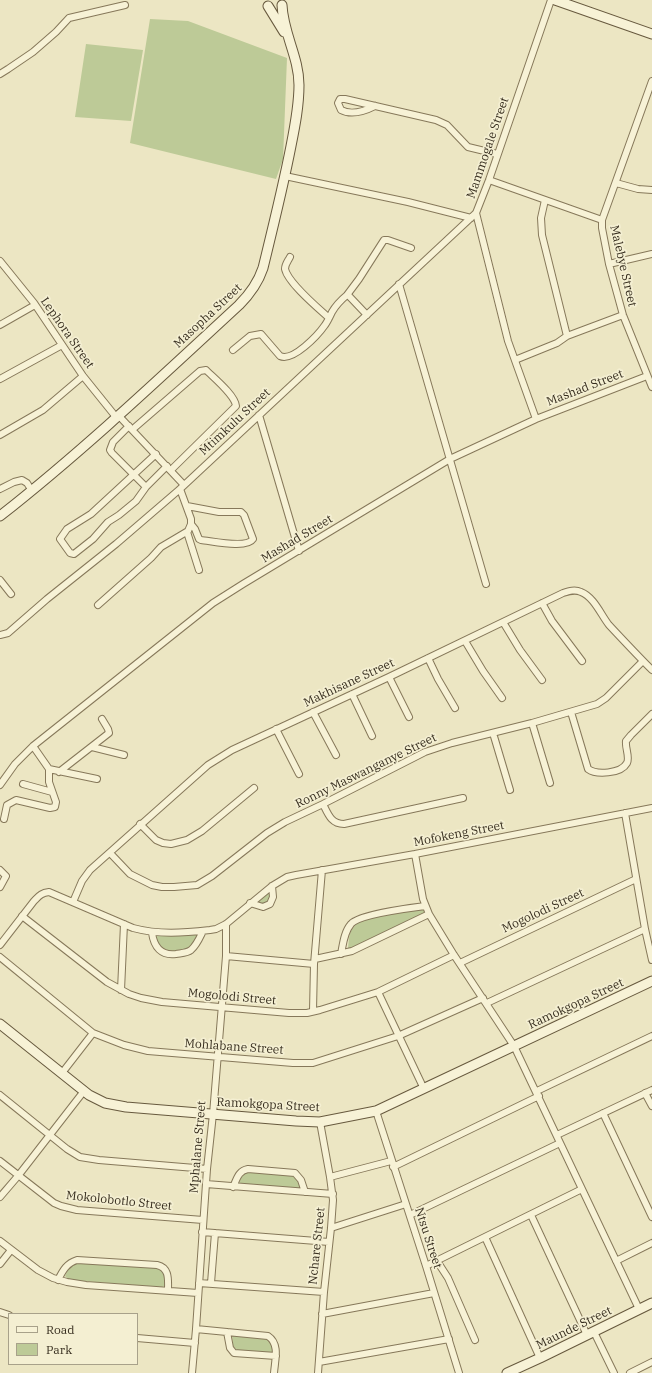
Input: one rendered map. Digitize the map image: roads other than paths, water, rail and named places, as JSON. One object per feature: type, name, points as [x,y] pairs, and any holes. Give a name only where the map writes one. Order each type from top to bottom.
[{"type":"street","name":"Mammogale Street","points":[[536,419],[508,341],[474,216],[489,180],[551,0]]},
{"type":"street","points":[[555,0],[652,34]]},
{"type":"street","points":[[267,3],[274,8],[277,8],[284,2]]},
{"type":"street","name":"Masopha Street","points":[[0,516],[75,455],[239,305],[252,291],[261,275],[285,176],[296,122],[300,85],[297,64],[288,36],[284,2]]},
{"type":"street","name":"Masopha Street","points":[[267,3],[288,36]]},
{"type":"street","points":[[0,74],[33,52],[56,32],[69,18],[92,14],[108,8],[125,5]]},
{"type":"street","name":"Malebye Street","points":[[652,81],[602,220],[602,228],[609,264],[623,315],[652,387]]},
{"type":"street","points":[[375,106],[357,112],[348,113],[341,110],[338,103],[342,99],[375,106],[440,121],[468,147],[497,154]]},
{"type":"street","points":[[645,100],[652,103]]},
{"type":"street","points":[[285,176],[474,216]]},
{"type":"street","points":[[489,180],[602,220]]},
{"type":"street","points":[[616,183],[638,189],[652,190]]},
{"type":"street","points":[[546,200],[541,218],[542,235],[567,336]]},
{"type":"street","name":"Mtimkulu Street","points":[[0,635],[8,633],[47,599],[116,544],[182,487],[474,216]]},
{"type":"street","points":[[233,350],[250,336],[261,334],[280,356],[291,356],[298,352],[325,325],[336,306],[359,279],[384,240],[411,248]]},
{"type":"street","points":[[609,264],[652,254]]},
{"type":"street","points":[[290,257],[285,268],[294,284],[329,318]]},
{"type":"street","name":"Lephora Street","points":[[1,265],[35,306],[83,376],[117,416],[131,427],[169,468],[182,487]]},
{"type":"street","points":[[400,284],[486,584]]},
{"type":"street","points":[[346,294],[353,298],[366,315]]},
{"type":"street","points":[[0,325],[35,306]]},
{"type":"street","points":[[514,360],[557,343],[567,336],[623,315]]},
{"type":"street","points":[[0,379],[62,345]]},
{"type":"street","points":[[146,487],[133,474],[110,450],[113,442],[200,371],[206,370],[235,400],[236,406],[169,468],[146,487],[129,508],[108,522],[93,539],[74,554],[70,553],[60,539],[65,531],[91,514],[133,474],[156,454]]},
{"type":"street","points":[[0,435],[43,410],[83,376]]},
{"type":"street","name":"Mashad Street","points":[[0,785],[16,764],[33,746],[213,603],[243,584],[427,472],[450,460],[536,419],[647,376]]},
{"type":"street","points":[[259,415],[299,551]]},
{"type":"street","points":[[0,489],[22,480],[27,483],[32,491]]},
{"type":"street","points":[[182,487],[187,506],[192,524],[199,539],[238,544],[248,543],[253,539],[244,515],[241,512],[219,512],[187,506]]},
{"type":"street","points":[[98,605],[151,558],[161,547],[187,532],[192,524]]},
{"type":"street","points":[[187,532],[199,570]]},
{"type":"street","points":[[0,580],[10,594]]},
{"type":"street","name":"Makhisane Street","points":[[73,902],[86,875],[140,824],[212,762],[232,750],[568,591],[573,590],[583,592],[591,600],[608,623],[652,670]]},
{"type":"street","points":[[542,603],[552,621],[582,661]]},
{"type":"street","points":[[503,622],[520,650],[542,680]]},
{"type":"street","points":[[465,641],[483,671],[502,698]]},
{"type":"street","points":[[428,658],[455,708]]},
{"type":"street","name":"Ronny Maswanganye Street","points":[[110,852],[130,874],[152,885],[174,887],[197,885],[212,876],[276,827],[434,748],[532,723],[602,702],[644,661]]},
{"type":"street","points":[[389,677],[409,716]]},
{"type":"street","points":[[352,694],[372,736]]},
{"type":"street","points":[[313,712],[336,755]]},
{"type":"street","points":[[571,712],[588,769],[600,773],[618,770],[627,763],[626,741],[631,734],[652,714]]},
{"type":"street","points":[[59,772],[109,732],[102,719]]},
{"type":"street","points":[[532,723],[550,783]]},
{"type":"street","points":[[276,729],[300,774]]},
{"type":"street","points":[[493,733],[510,790]]},
{"type":"street","points":[[4,818],[7,805],[16,800],[54,808],[56,802],[49,782],[49,769],[33,746]]},
{"type":"street","points":[[92,746],[124,754]]},
{"type":"street","points":[[49,769],[98,779]]},
{"type":"street","points":[[24,784],[52,792]]},
{"type":"street","points":[[140,824],[156,840],[163,843],[171,844],[187,840],[202,830],[254,788]]},
{"type":"street","points":[[323,804],[332,821],[339,824],[344,824],[463,798]]},
{"type":"street","name":"Mofokeng Street","points":[[22,916],[40,894],[49,892],[133,928],[152,933],[216,929],[226,924],[272,886],[287,877],[652,808]]},
{"type":"street","points":[[625,813],[645,929],[652,960]]},
{"type":"street","points":[[415,854],[425,906],[454,955],[514,1046],[639,1309]]},
{"type":"street","points":[[0,870],[6,876],[0,887]]},
{"type":"street","points":[[313,1011],[314,961],[322,870]]},
{"type":"street","name":"Mogolodi Street","points":[[460,962],[636,879]]},
{"type":"street","points":[[250,904],[263,907],[270,904],[273,897],[272,886]]},
{"type":"street","points":[[342,954],[347,929],[357,919],[425,906]]},
{"type":"street","points":[[226,956],[314,961],[342,954],[361,947],[429,914]]},
{"type":"street","points":[[0,945],[22,916]]},
{"type":"street","name":"Mogolodi Street","points":[[22,916],[107,982],[121,990],[141,998],[299,1014],[378,992],[454,955]]},
{"type":"street","points":[[121,990],[124,924]]},
{"type":"street","name":"Mphalane Street","points":[[192,1373],[207,1169],[226,956],[226,924]]},
{"type":"street","name":"Mohlabane Street","points":[[0,958],[93,1033],[137,1050],[293,1063],[313,1063],[398,1036],[485,1001],[645,929]]},
{"type":"street","points":[[152,933],[154,944],[160,951],[173,954],[190,951],[197,943],[203,931]]},
{"type":"street","name":"Ramokgopa Street","points":[[0,1024],[84,1091],[97,1100],[114,1106],[320,1122],[376,1111],[652,981]]},
{"type":"street","points":[[378,992],[424,1088]]},
{"type":"street","points":[[62,1073],[93,1033]]},
{"type":"street","points":[[330,1177],[392,1164],[538,1094],[652,1036]]},
{"type":"street","points":[[557,1135],[652,1090]]},
{"type":"street","points":[[0,1197],[51,1135],[84,1091]]},
{"type":"street","points":[[645,1093],[652,1106]]},
{"type":"street","points":[[0,1095],[74,1154],[88,1159],[207,1169]]},
{"type":"street","name":"Ntsu Street","points":[[376,1111],[459,1373]]},
{"type":"street","points":[[603,1113],[652,1218]]},
{"type":"street","name":"Nchare Street","points":[[318,1373],[333,1194],[320,1122]]},
{"type":"street","points":[[410,1215],[560,1143]]},
{"type":"street","name":"Mokolobotlo Street","points":[[0,1161],[54,1203],[69,1209],[203,1220]]},
{"type":"street","points":[[233,1187],[239,1174],[245,1169],[248,1169],[295,1173],[301,1180],[304,1192]]},
{"type":"street","points":[[206,1184],[333,1194]]},
{"type":"street","points":[[426,1266],[582,1189]]},
{"type":"street","points":[[331,1228],[406,1204]]},
{"type":"street","points":[[531,1215],[590,1333],[614,1373]]},
{"type":"street","points":[[202,1232],[329,1242]]},
{"type":"street","points":[[211,1283],[215,1233]]},
{"type":"street","points":[[485,1237],[540,1358]]},
{"type":"street","points":[[0,1241],[38,1270],[58,1280],[86,1285],[198,1293]]},
{"type":"street","points":[[616,1261],[652,1243]]},
{"type":"street","points":[[0,1264],[11,1250]]},
{"type":"street","points":[[58,1280],[66,1266],[77,1260],[157,1265],[163,1267],[167,1271],[168,1290]]},
{"type":"street","name":"Ntsu Street","points":[[437,1260],[450,1283],[476,1340]]},
{"type":"street","points":[[199,1282],[324,1292]]},
{"type":"street","points":[[322,1314],[434,1293]]},
{"type":"street","name":"Maunde Street","points":[[507,1373],[652,1303]]},
{"type":"street","points":[[196,1329],[268,1336],[275,1344],[276,1356],[274,1373]]},
{"type":"street","points":[[227,1332],[230,1348],[234,1352],[276,1356]]},
{"type":"street","points":[[138,1338],[195,1343]]},
{"type":"street","points":[[319,1362],[449,1339]]},
{"type":"street","points":[[630,1373],[652,1362]]}]
